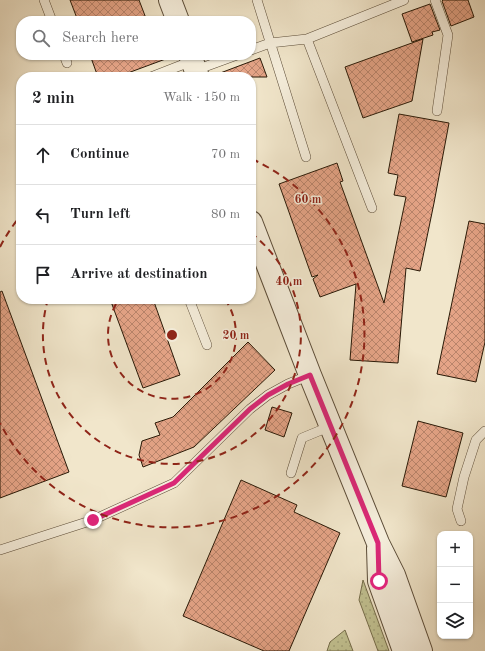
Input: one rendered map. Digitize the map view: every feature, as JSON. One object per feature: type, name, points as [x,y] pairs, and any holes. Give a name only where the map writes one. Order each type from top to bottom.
[{"type":"street","points":[[170,0],[176,16]]},
{"type":"street","points":[[256,240],[378,543],[394,575],[421,651]]},
{"type":"street","points":[[378,543],[379,581],[404,651]]},
{"type":"lane","points":[[44,0],[50,16]]},
{"type":"lane","points":[[257,0],[306,157]]},
{"type":"lane","points":[[256,48],[270,43],[307,39],[404,0]]},
{"type":"lane","points":[[435,0],[448,35],[437,112]]},
{"type":"lane","points":[[307,39],[372,208]]},
{"type":"lane","points":[[171,72],[217,60]]},
{"type":"lane","points":[[192,304],[207,345]]},
{"type":"lane","points":[[0,550],[93,520],[174,483],[250,409],[268,395],[288,384],[310,375]]},
{"type":"lane","points":[[292,473],[302,438],[331,426]]},
{"type":"lane","points":[[460,521],[458,509],[464,477],[476,440],[485,431]]},
{"type":"green space","points":[[363,580],[389,651],[378,651],[359,600]]},
{"type":"green space","points":[[345,630],[353,651],[327,651],[330,642]]},
{"type":"building","points":[[70,0],[139,0],[145,16],[76,16]]},
{"type":"building","points":[[468,0],[474,17],[451,26],[442,1]]},
{"type":"building","points":[[430,4],[440,30],[432,32],[433,35],[412,42],[402,14]]},
{"type":"building","points":[[423,39],[412,101],[363,118],[345,67]]},
{"type":"building","points":[[260,58],[267,77],[256,77],[256,72],[223,72],[256,60]]},
{"type":"building","points":[[92,60],[163,60],[130,72],[96,72]]},
{"type":"building","points":[[399,114],[449,123],[434,203],[420,271],[406,268],[398,363],[350,360],[356,284],[320,297],[313,279],[318,275],[312,277],[279,184],[337,163],[343,181],[340,182],[384,303],[406,197],[394,195],[398,175],[388,173]]},
{"type":"building","points":[[469,221],[485,224],[485,342],[476,382],[437,374]]},
{"type":"building","points":[[2,291],[69,472],[0,498],[0,292]]},
{"type":"building","points":[[112,304],[155,304],[180,375],[143,388]]},
{"type":"building","points":[[248,342],[275,370],[194,447],[143,467],[139,455],[142,441],[160,435],[155,423],[173,417]]},
{"type":"building","points":[[272,407],[292,413],[284,437],[265,430]]},
{"type":"building","points":[[418,421],[463,433],[446,497],[402,486]]},
{"type":"building","points":[[241,480],[297,505],[294,512],[340,533],[289,651],[264,651],[183,616]]},
{"type":"route","points":[[93,520],[174,483],[250,409],[268,395],[288,384],[310,375],[378,543],[379,581]]}]
